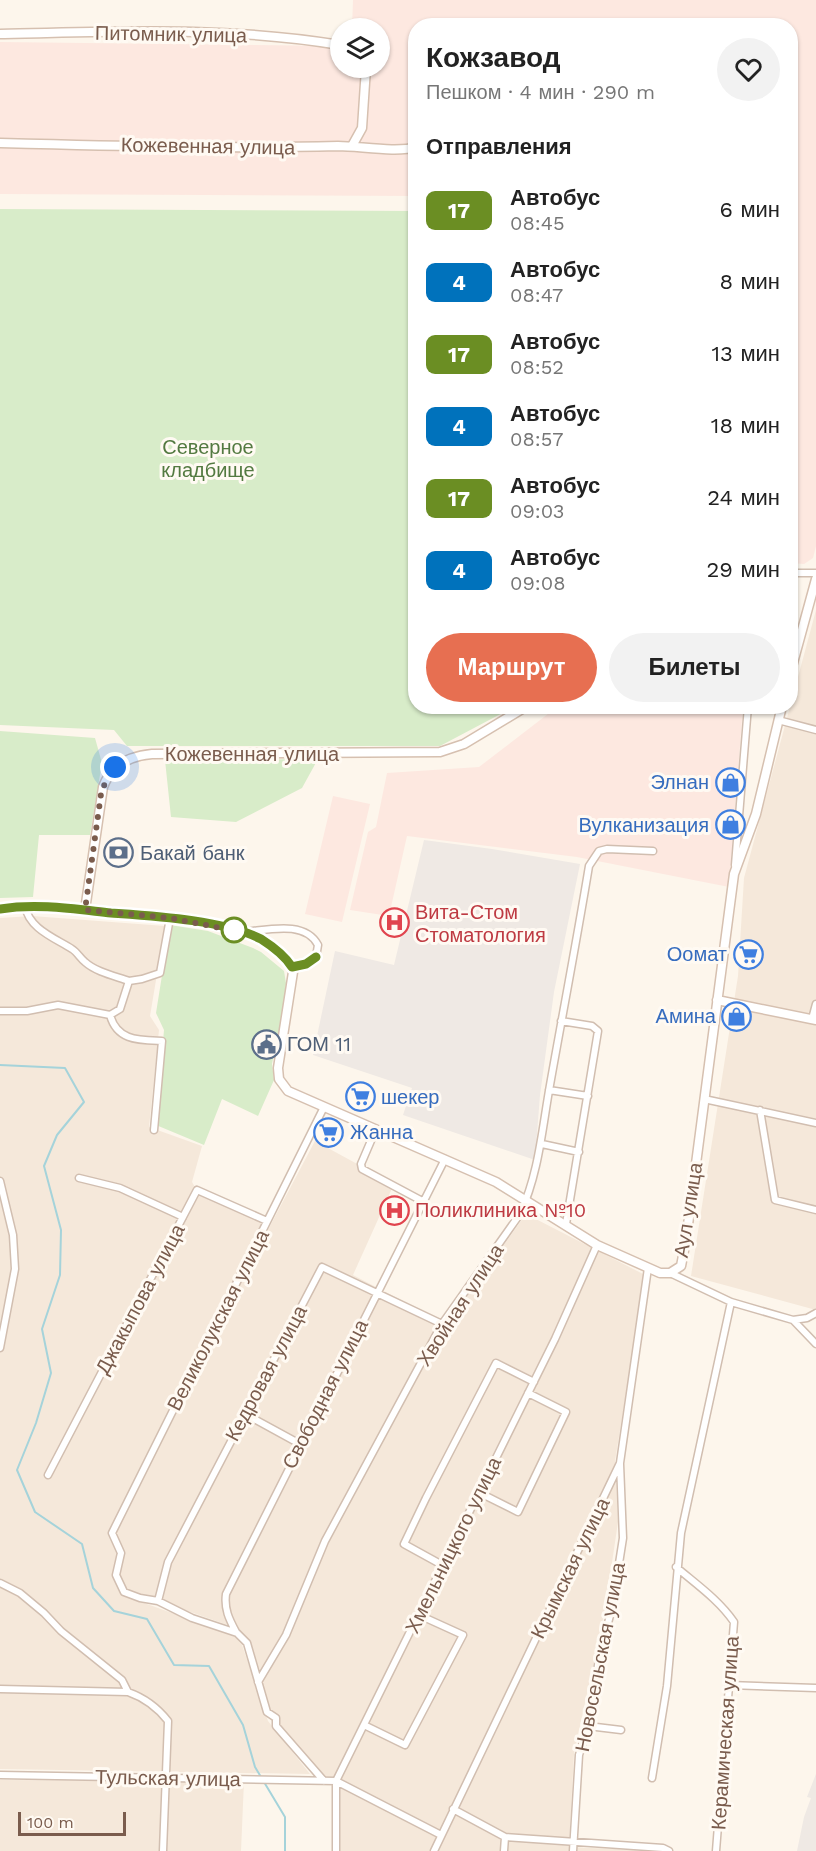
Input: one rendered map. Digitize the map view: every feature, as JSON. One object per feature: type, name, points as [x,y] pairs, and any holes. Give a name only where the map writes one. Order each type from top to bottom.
[{"type":"main road","name":"Питомник улица","points":[[0,34],[136,32],[250,34],[330,43]]},
{"type":"main road","points":[[352,146],[362,128],[365,78]]},
{"type":"main road","name":"Кожевенная улица","points":[[0,143],[352,146],[408,149]]},
{"type":"main road","points":[[798,645],[816,579]]},
{"type":"main road","name":"Кожевенная улица","points":[[85,910],[103,787],[108,775],[125,761],[152,754],[440,752],[464,744],[514,714]]},
{"type":"main road","points":[[734,874],[756,814],[780,714]]},
{"type":"main road","name":"Аул улица","points":[[292,967],[293,978],[278,1068],[279,1079],[284,1087],[294,1095],[496,1182],[597,1245],[660,1274],[670,1274],[678,1269],[682,1262],[734,874]]},
{"type":"main road","points":[[0,909],[26,906],[170,918],[241,932],[267,943],[292,967]]},
{"type":"main road","points":[[717,1000],[814,1019]]},
{"type":"street","points":[[798,573],[816,573]]},
{"type":"street","name":"Аул улица","points":[[734,874],[747,714]]},
{"type":"street","points":[[778,720],[816,730]]},
{"type":"street","name":"Хвойная улица","points":[[258,1682],[286,1635],[325,1541],[442,1324],[520,1214],[527,1200],[542,1144],[549,1090],[589,866],[599,852],[607,849],[653,850]]},
{"type":"street","points":[[26,906],[27,914],[40,929],[74,950],[87,964],[129,981],[142,980],[160,973],[170,918]]},
{"type":"street","points":[[241,932],[284,928],[309,934],[318,945],[316,957],[306,964],[292,967]]},
{"type":"street","points":[[0,1011],[27,1011],[58,1005],[110,1015],[120,1009],[129,981]]},
{"type":"street","points":[[814,1019],[816,1004]]},
{"type":"street","points":[[110,1015],[113,1024],[130,1040],[162,1041],[154,1130]]},
{"type":"street","points":[[561,1021],[592,1026],[598,1031],[566,1224]]},
{"type":"street","points":[[549,1090],[588,1096]]},
{"type":"street","points":[[704,1099],[816,1122]]},
{"type":"street","name":"Великолукская улица","points":[[158,1601],[124,1592],[116,1575],[121,1553],[112,1533],[324,1107]]},
{"type":"street","points":[[760,1110],[775,1200],[816,1210]]},
{"type":"street","points":[[376,1129],[361,1164],[362,1169],[424,1202]]},
{"type":"street","points":[[542,1144],[579,1152]]},
{"type":"street","name":"Свободная улица","points":[[237,1633],[228,1617],[225,1605],[226,1594],[445,1159]]},
{"type":"street","points":[[79,1178],[120,1188],[183,1218]]},
{"type":"street","points":[[0,1181],[13,1235],[15,1269],[0,1348]]},
{"type":"street","name":"Джакыпова улица","points":[[48,1475],[197,1190],[267,1221]]},
{"type":"street","name":"Хмельницкого улица","points":[[336,1851],[336,1781],[534,1382],[597,1245]]},
{"type":"street","name":"Кедровая улица","points":[[158,1601],[168,1562],[322,1267],[442,1324]]},
{"type":"street","name":"Крымская улица","points":[[434,1851],[620,1463],[648,1268]]},
{"type":"street","points":[[670,1274],[731,1302],[794,1320],[807,1318],[816,1313]]},
{"type":"street","points":[[652,1778],[667,1686],[676,1567],[681,1533],[731,1302]]},
{"type":"street","points":[[794,1320],[816,1344]]},
{"type":"street","points":[[444,1566],[404,1544],[426,1498],[496,1363],[534,1382]]},
{"type":"street","points":[[480,1492],[518,1512],[566,1412],[528,1394]]},
{"type":"street","points":[[245,1414],[300,1444]]},
{"type":"street","name":"Новосельская улица","points":[[573,1851],[579,1755],[588,1726],[600,1653],[612,1608],[623,1538],[620,1463]]},
{"type":"street","name":"Керамическая улица","points":[[676,1567],[704,1590],[734,1622],[716,1851]]},
{"type":"street","points":[[0,1583],[20,1593],[44,1613],[61,1632],[122,1680],[128,1692]]},
{"type":"street","points":[[158,1601],[192,1618],[237,1633],[247,1643],[267,1712],[276,1718],[276,1726],[324,1781]]},
{"type":"street","points":[[364,1725],[405,1745],[463,1635],[419,1615]]},
{"type":"street","points":[[729,1685],[816,1688]]},
{"type":"street","points":[[0,1689],[128,1692],[141,1696],[154,1706],[168,1720],[163,1851]]},
{"type":"street","points":[[588,1726],[621,1730]]},
{"type":"street","name":"Тульская улица","points":[[0,1775],[336,1781]]},
{"type":"street","points":[[336,1781],[441,1835]]},
{"type":"street","points":[[453,1809],[505,1837],[663,1848],[669,1851]]},
{"type":"street","points":[[504,1851],[505,1837]]},
{"type":"shaded area","points":[[353,0],[816,0],[816,546],[813,558],[804,564],[798,564],[798,18],[408,18],[408,196],[0,194],[0,42],[330,46],[330,78],[390,78],[390,18],[352,18]]},
{"type":"shaded area","points":[[816,610],[816,1310],[691,1276],[738,976],[744,878],[788,714],[798,714],[798,677]]},
{"type":"shaded area","points":[[548,714],[742,714],[729,887],[577,857],[407,836],[389,916],[350,910],[368,832],[376,827],[387,773],[479,767]]},
{"type":"shaded area","points":[[333,796],[370,804],[342,922],[305,914]]},
{"type":"shaded area","points":[[424,840],[580,864],[554,992],[540,1095],[535,1160],[403,1115],[412,1088],[313,1055],[335,951],[394,965]]},
{"type":"shaded area","points":[[32,916],[165,926],[150,1016],[159,1030],[149,1127],[202,1146],[192,1182],[199,1194],[265,1222],[109,1532],[119,1554],[113,1575],[122,1595],[233,1635],[242,1645],[268,1721],[310,1774],[0,1769],[0,918]]},
{"type":"shaded area","points":[[315,1141],[394,1184],[353,1275],[447,1324],[526,1214],[645,1275],[615,1461],[618,1522],[605,1610],[574,1754],[569,1847],[659,1851],[340,1851],[340,1779],[326,1777],[279,1725],[280,1717],[269,1708],[250,1641],[239,1629],[125,1589],[119,1573],[124,1552],[115,1531],[234,1294]]},
{"type":"shaded area","points":[[816,1774],[816,1851],[797,1851],[804,1817],[811,1798],[807,1797]]},
{"type":"shaded area","points":[[0,1780],[244,1781],[241,1851],[0,1851]]},
{"type":"green space","name":"Северное кладбище","points":[[0,209],[408,211],[408,714],[501,714],[440,746],[127,746],[114,730],[0,725]]},
{"type":"green space","points":[[0,731],[95,738],[102,763],[90,835],[39,835],[33,897],[0,898]]},
{"type":"green space","points":[[318,759],[302,788],[236,822],[171,817],[165,760]]},
{"type":"green space","points":[[170,925],[208,931],[261,952],[284,971],[286,983],[284,1007],[272,1064],[274,1080],[258,1116],[222,1099],[204,1145],[156,1125],[164,1030],[156,1013]]},
{"type":"waterway","points":[[0,1065],[65,1068],[84,1102],[57,1135],[44,1166],[61,1230],[60,1275],[42,1329],[51,1373],[36,1423],[17,1470],[35,1512],[82,1544],[93,1588],[114,1611],[147,1619],[174,1665],[209,1666],[243,1725],[255,1767],[261,1777]]},
{"type":"waterway","points":[[264,1782],[285,1817],[285,1851]]},
{"type":"bus line","name":"17","points":[[0,909],[41,906],[170,918],[241,932],[259,939],[282,955],[292,967],[306,964],[316,957]]},
{"type":"place","name":"Элнан","points":[[730,782]]},
{"type":"place","name":"Вулканизация","points":[[730,825]]},
{"type":"place","name":"Бакай банк","points":[[119,853]]},
{"type":"place","name":"Вита-Стом Стоматология","points":[[394,923]]},
{"type":"place","name":"Оомат","points":[[748,954]]},
{"type":"place","name":"Амина","points":[[737,1016]]},
{"type":"place","name":"ГОМ 11","points":[[266,1044]]},
{"type":"place","name":"шекер","points":[[360,1097]]},
{"type":"place","name":"Жанна","points":[[329,1132]]},
{"type":"place","name":"Поликлиника №10","points":[[394,1210]]},
{"type":"route","points":[[115,767],[108,775],[101,794],[85,910],[170,918],[241,932],[234,930]]}]
